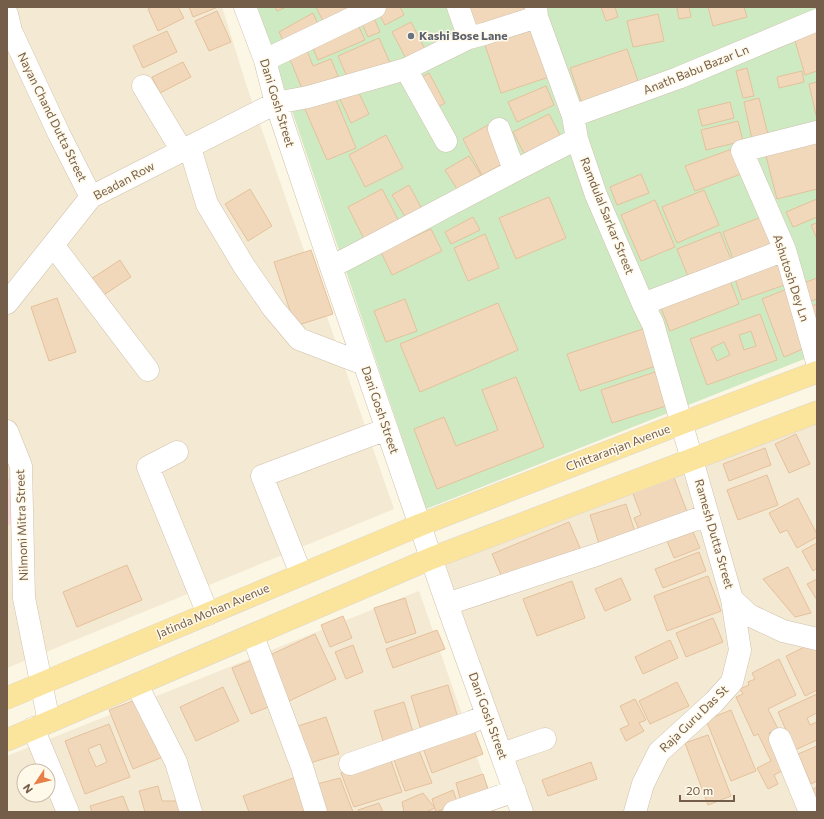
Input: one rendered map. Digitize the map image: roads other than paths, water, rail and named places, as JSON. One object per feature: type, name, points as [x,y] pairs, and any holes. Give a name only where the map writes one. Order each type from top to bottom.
[{"type":"main road","name":"Chittaranjan Avenue","points":[[420,525],[817,372]]},
{"type":"main road","points":[[7,740],[253,636],[432,558],[817,412]]},
{"type":"main road","name":"Jatinda Mohan Avenue","points":[[7,698],[420,525]]},
{"type":"street","name":"Dani Gosh Street","points":[[245,7],[265,60],[276,103],[364,364],[486,716],[502,754],[522,812]]},
{"type":"street","points":[[265,60],[375,7]]},
{"type":"street","points":[[458,7],[469,38]]},
{"type":"street","name":"Beadan Row","points":[[7,303],[91,197],[276,103],[308,98],[406,69],[469,38],[484,34],[536,12]]},
{"type":"street","name":"Ramdulal Sarkar Street","points":[[536,12],[573,116],[577,139],[596,195],[653,324],[682,423]]},
{"type":"street","name":"Anath Babu Bazar Ln","points":[[573,116],[678,78],[817,20]]},
{"type":"street","name":"Nayan Chand Dutta Street","points":[[8,26],[59,134],[91,197]]},
{"type":"street","points":[[406,69],[446,140]]},
{"type":"street","points":[[143,86],[186,149],[207,204],[244,266],[273,308],[300,339],[364,364]]},
{"type":"street","points":[[499,129],[514,170]]},
{"type":"street","name":"Ashutosh Dey Ln","points":[[817,132],[742,151],[785,250],[817,362]]},
{"type":"street","points":[[331,267],[428,217],[514,170],[577,139]]},
{"type":"street","points":[[53,245],[148,370]]},
{"type":"street","points":[[643,304],[785,250]]},
{"type":"street","name":"Ramesh Dutta Street","points":[[682,423],[732,599],[749,615],[783,631],[817,639]]},
{"type":"street","points":[[300,574],[262,476],[387,429]]},
{"type":"street","name":"Nilmoni Mitra Street","points":[[7,431],[21,466],[15,599],[41,684],[41,725],[63,810]]},
{"type":"street","points":[[177,452],[148,467],[208,614]]},
{"type":"street","points":[[447,604],[708,516]]},
{"type":"street","name":"Raja Guru Das St","points":[[636,812],[643,784],[659,752],[714,702],[732,682],[740,650],[732,599]]},
{"type":"street","points":[[253,636],[302,767],[316,812]]},
{"type":"street","points":[[137,685],[176,762],[191,812]]},
{"type":"street","points":[[350,764],[486,716]]},
{"type":"street","points":[[502,754],[545,739]]},
{"type":"street","points":[[780,739],[810,812]]},
{"type":"street","points":[[454,812],[515,791]]},
{"type":"place","name":"Kashi Bose Lane","points":[[411,36]]}]
